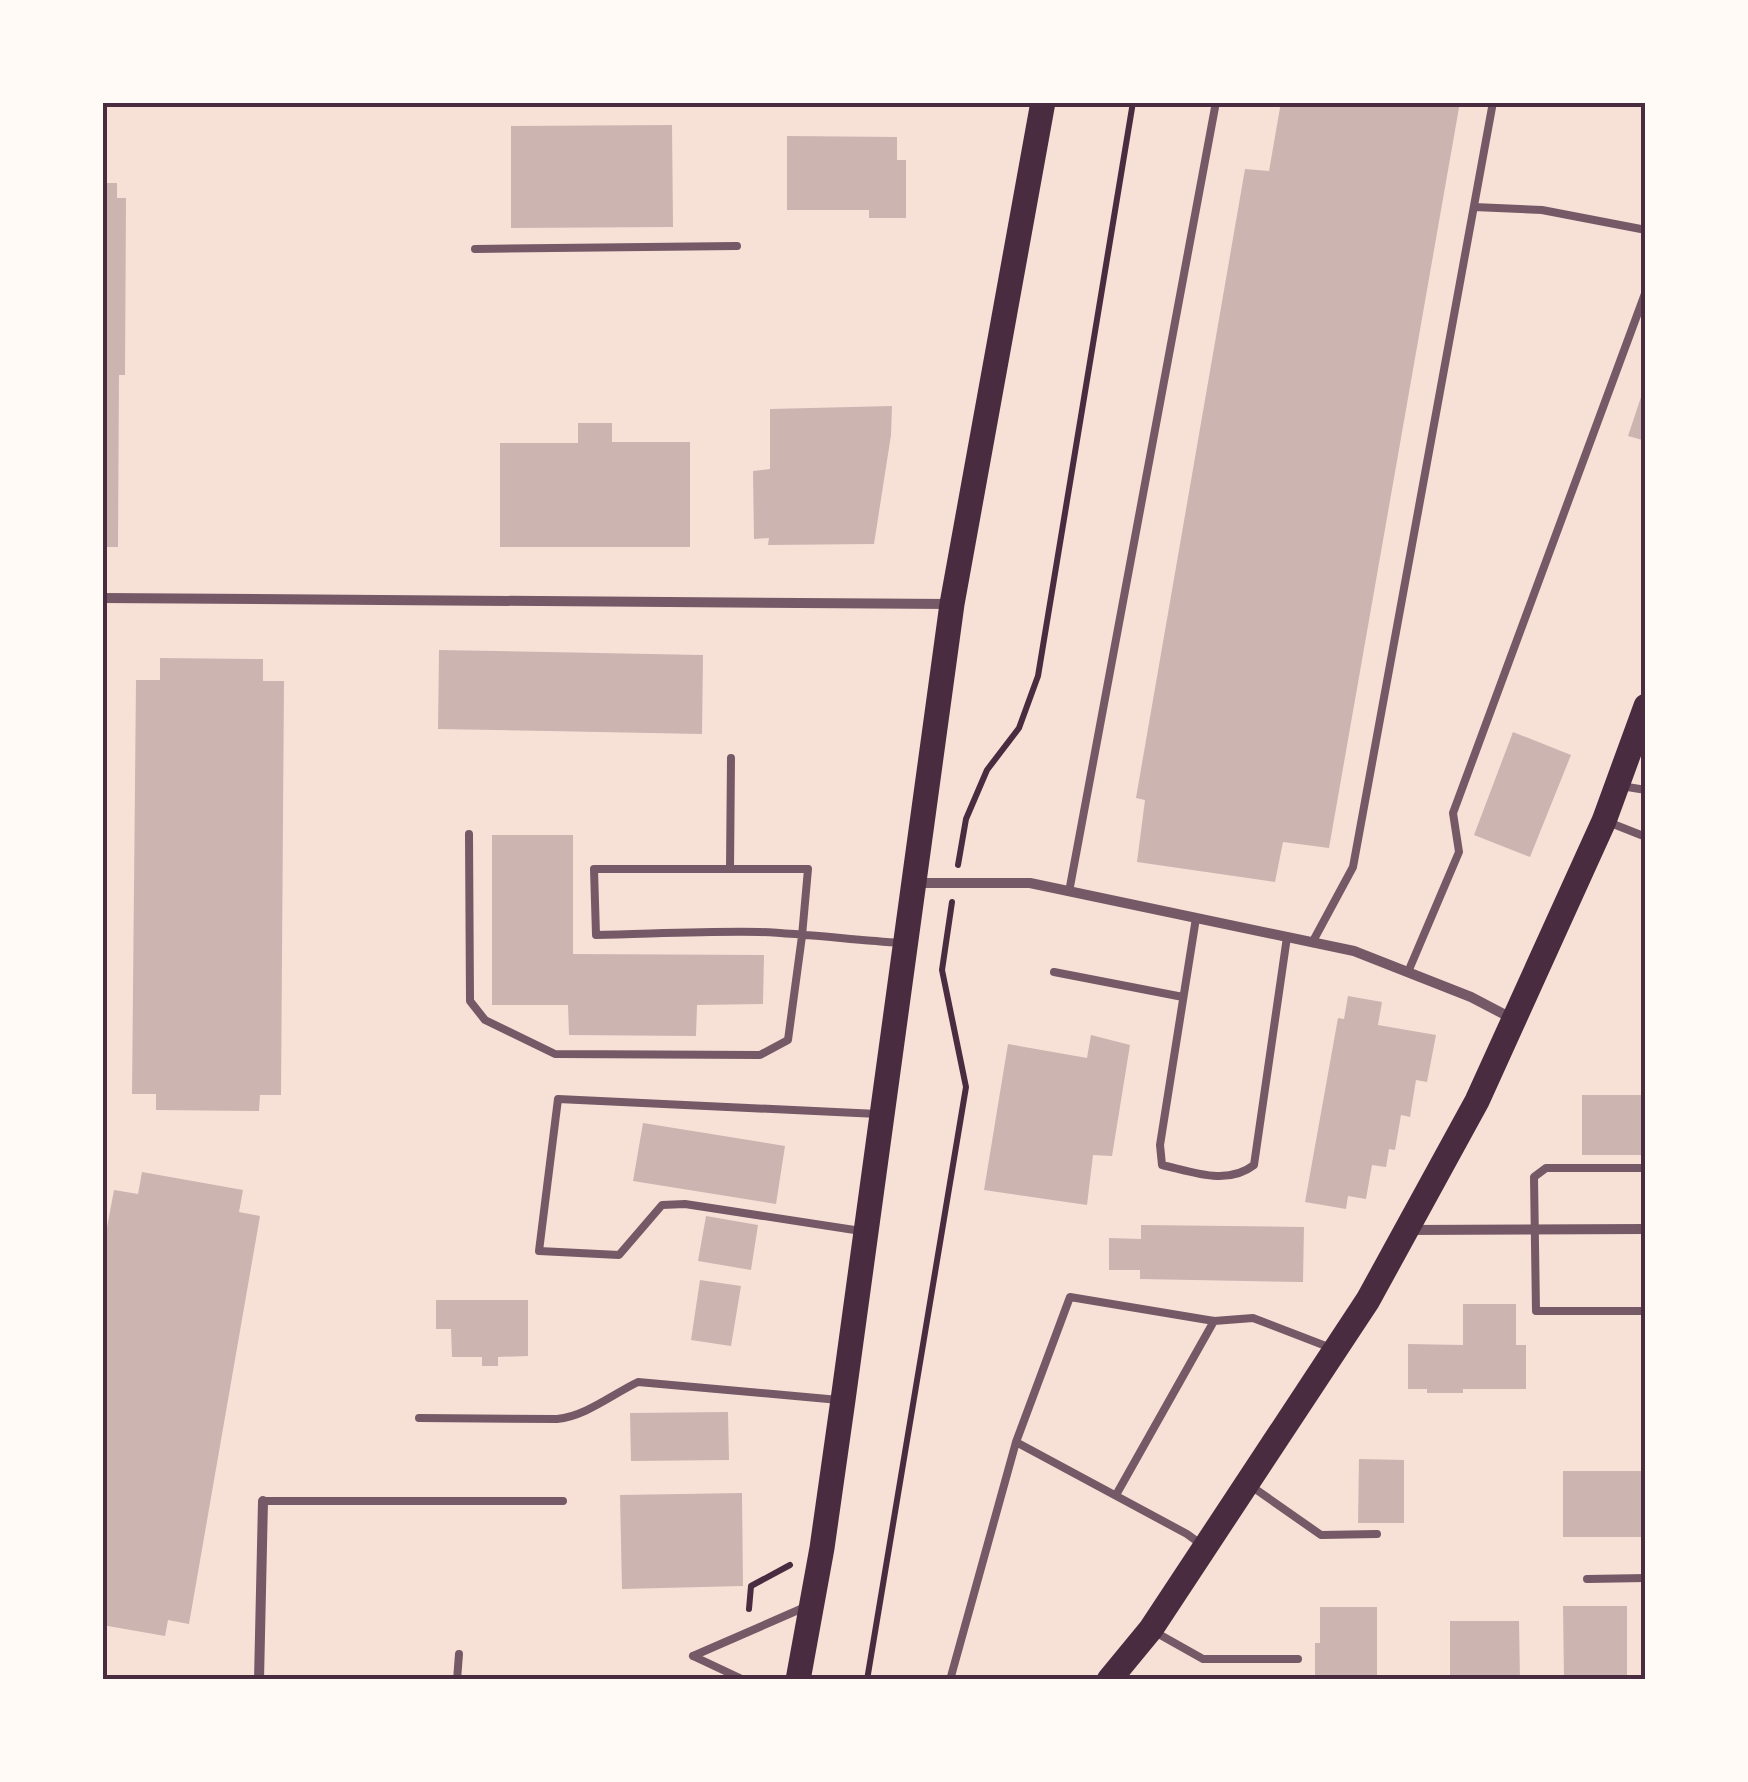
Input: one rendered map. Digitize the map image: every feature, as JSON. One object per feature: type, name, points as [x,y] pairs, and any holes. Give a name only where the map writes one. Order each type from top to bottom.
[{"type":"main road","points":[[798,1680],[844,1400],[952,604],[1043,102]]},
{"type":"main road","points":[[1109,1680],[1152,1630],[1368,1300],[1477,1101],[1604,820],[1646,706]]},
{"type":"street","points":[[102,598],[952,604]]},
{"type":"street","points":[[914,883],[1030,884],[1312,942],[1408,972],[1514,1019]]},
{"type":"street","points":[[1406,1230],[1646,1230]]},
{"type":"street","points":[[259,1680],[263,1501]]},
{"type":"lane","points":[[1069,892],[1216,102]]},
{"type":"lane","points":[[1312,942],[1353,867],[1493,102]]},
{"type":"lane","points":[[1474,208],[1542,210],[1646,230]]},
{"type":"lane","points":[[475,249],[736,246]]},
{"type":"lane","points":[[1408,972],[1459,852],[1453,813],[1646,291]]},
{"type":"lane","points":[[730,869],[732,758]]},
{"type":"lane","points":[[1617,785],[1646,790]]},
{"type":"lane","points":[[1604,820],[1646,837]]},
{"type":"lane","points":[[470,834],[470,1001],[485,1020],[555,1054],[760,1055],[788,1040],[802,936],[808,869],[594,869],[596,935],[762,932],[802,936],[905,944]]},
{"type":"lane","points":[[1196,918],[1160,1145],[1162,1165],[1217,1176],[1242,1174],[1254,1165],[1287,938]]},
{"type":"lane","points":[[1054,972],[1183,997]]},
{"type":"lane","points":[[866,1232],[686,1204],[662,1205],[619,1255],[539,1251],[558,1099],[882,1114]]},
{"type":"lane","points":[[1646,1168],[1546,1168],[1534,1177],[1533,1230],[1536,1311],[1646,1311]]},
{"type":"lane","points":[[950,1680],[1016,1442],[1070,1297],[1214,1321],[1252,1318],[1335,1350]]},
{"type":"lane","points":[[1116,1495],[1214,1321]]},
{"type":"lane","points":[[419,1418],[576,1417],[638,1382],[844,1400]]},
{"type":"lane","points":[[1016,1442],[1206,1548]]},
{"type":"lane","points":[[1248,1483],[1321,1535],[1377,1534]]},
{"type":"lane","points":[[263,1501],[563,1501]]},
{"type":"lane","points":[[1587,1579],[1646,1578]]},
{"type":"lane","points":[[744,1680],[693,1656],[812,1604]]},
{"type":"lane","points":[[1152,1630],[1202,1659],[1298,1658]]},
{"type":"lane","points":[[457,1680],[459,1654]]},
{"type":"path","points":[[748,1619],[751,1586],[822,1548]]},
{"type":"building","points":[[1281,102],[1460,102],[1329,848],[1283,842],[1275,882],[1137,862],[1145,800],[1136,798],[1245,169],[1269,171]]},
{"type":"building","points":[[672,125],[673,227],[511,228],[511,126]]},
{"type":"building","points":[[787,136],[897,137],[897,160],[906,160],[906,218],[869,218],[869,210],[787,210]]},
{"type":"building","points":[[102,183],[117,183],[117,198],[126,198],[125,375],[119,375],[118,547],[102,547]]},
{"type":"building","points":[[1646,382],[1646,441],[1628,436]]},
{"type":"building","points":[[892,406],[874,544],[768,545],[769,538],[754,539],[753,471],[770,469],[770,409]]},
{"type":"building","points":[[578,423],[612,423],[612,442],[690,442],[690,547],[500,547],[500,443],[578,443]]},
{"type":"building","points":[[439,650],[703,655],[702,734],[438,729]]},
{"type":"building","points":[[160,658],[263,659],[263,681],[284,681],[281,1095],[260,1095],[259,1111],[156,1110],[156,1094],[132,1094],[136,680],[160,680]]},
{"type":"building","points":[[1513,732],[1571,755],[1530,857],[1474,835]]},
{"type":"building","points":[[492,835],[573,835],[573,954],[764,955],[763,1004],[697,1005],[696,1036],[569,1035],[568,1005],[492,1005]]},
{"type":"building","points":[[1348,996],[1382,1002],[1378,1025],[1436,1035],[1427,1082],[1416,1080],[1410,1117],[1401,1115],[1395,1150],[1389,1149],[1386,1167],[1372,1165],[1366,1199],[1348,1196],[1346,1209],[1305,1202],[1338,1018],[1344,1019]]},
{"type":"building","points":[[1091,1035],[1130,1045],[1112,1156],[1093,1155],[1087,1205],[984,1190],[1008,1044],[1087,1058]]},
{"type":"building","points":[[1582,1095],[1646,1095],[1646,1155],[1582,1155]]},
{"type":"building","points":[[643,1123],[785,1146],[776,1204],[633,1181]]},
{"type":"building","points":[[142,1172],[243,1190],[239,1212],[260,1216],[189,1624],[168,1620],[165,1636],[102,1625],[102,1254],[114,1190],[138,1194]]},
{"type":"building","points":[[706,1216],[758,1225],[751,1270],[698,1261]]},
{"type":"building","points":[[1141,1225],[1304,1227],[1303,1282],[1140,1279],[1140,1270],[1109,1270],[1109,1238],[1141,1239]]},
{"type":"building","points":[[700,1280],[741,1286],[731,1346],[691,1340]]},
{"type":"building","points":[[436,1300],[528,1300],[528,1356],[498,1357],[498,1366],[482,1366],[482,1357],[452,1357],[451,1329],[436,1329]]},
{"type":"building","points":[[1463,1304],[1516,1304],[1516,1345],[1526,1345],[1526,1389],[1427,1393],[1427,1389],[1408,1389],[1408,1344],[1463,1345]]},
{"type":"building","points":[[728,1412],[729,1460],[631,1461],[630,1413]]},
{"type":"building","points":[[1359,1459],[1404,1460],[1404,1523],[1358,1523]]},
{"type":"building","points":[[1563,1471],[1646,1471],[1646,1537],[1563,1537]]},
{"type":"building","points":[[742,1493],[743,1586],[622,1589],[620,1495]]},
{"type":"building","points":[[1563,1606],[1627,1606],[1627,1680],[1564,1680]]},
{"type":"building","points":[[1320,1607],[1377,1607],[1377,1680],[1315,1680]]},
{"type":"building","points":[[1450,1621],[1519,1621],[1520,1680],[1450,1680]]}]
